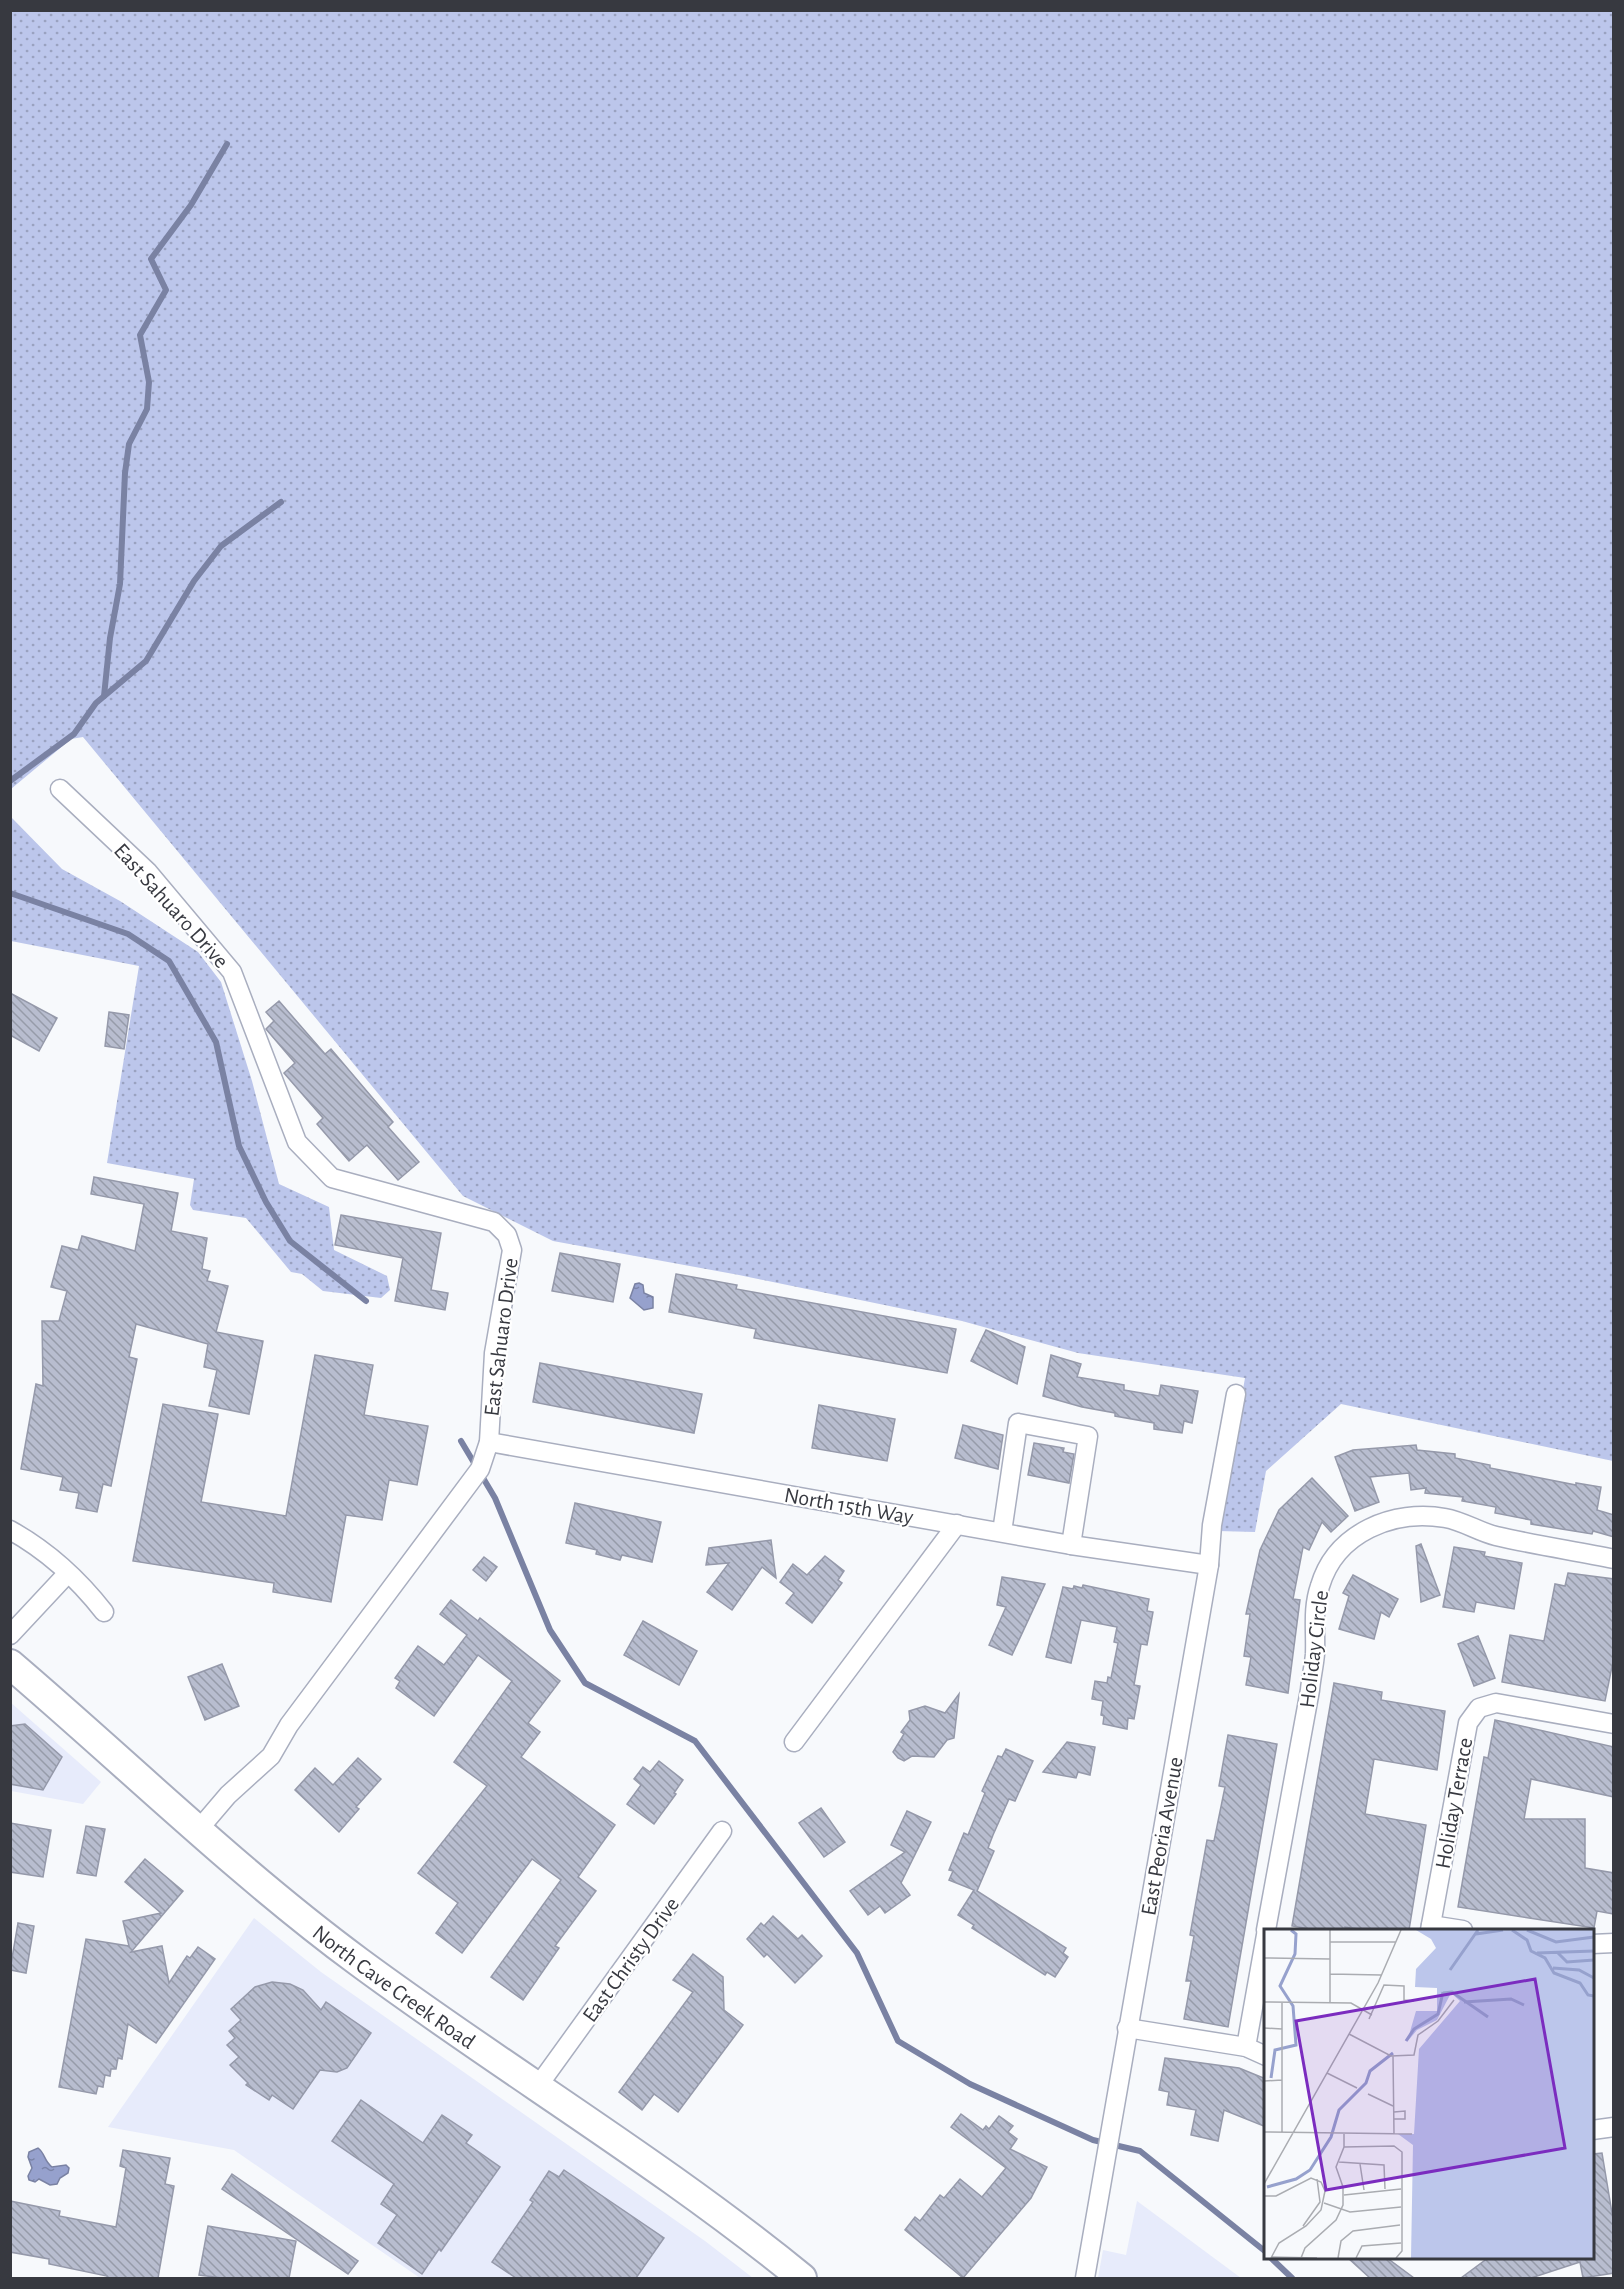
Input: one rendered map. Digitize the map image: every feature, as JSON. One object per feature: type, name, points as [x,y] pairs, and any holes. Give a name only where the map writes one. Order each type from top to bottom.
[{"type":"main road","name":"North Cave Creek Road","points":[[10,1664],[306,1922],[712,2209],[802,2278]]},
{"type":"street","name":"East Sahuaro Drive","points":[[60,789],[148,872],[232,972],[297,1142],[332,1178],[494,1222],[507,1235],[512,1250],[494,1353],[489,1442],[480,1469],[289,1725],[271,1756],[228,1796],[198,1829]]},
{"type":"street","name":"East Peoria Avenue","points":[[1085,2278],[1209,1565],[1212,1525],[1236,1395]]},
{"type":"street","points":[[1002,1532],[1018,1423],[1088,1436],[1071,1545]]},
{"type":"street","name":"North 15th Way","points":[[489,1442],[1071,1545],[1209,1565]]},
{"type":"street","name":"Holiday Circle","points":[[1267,1929],[1310,1690],[1315,1653],[1313,1613],[1320,1584],[1333,1560],[1351,1539],[1369,1527],[1390,1519],[1418,1515],[1447,1518],[1493,1536],[1614,1559]]},
{"type":"street","points":[[794,1742],[957,1524]]},
{"type":"street","points":[[10,1530],[35,1544],[91,1595],[104,1612]]},
{"type":"street","points":[[10,1635],[67,1574]]},
{"type":"street","name":"Holiday Terrace","points":[[1431,1928],[1468,1723],[1479,1708],[1496,1703],[1614,1724]]},
{"type":"street","name":"East Christy Drive","points":[[538,2086],[722,1831]]},
{"type":"street","points":[[1431,1928],[1447,1929]]},
{"type":"street","points":[[1594,1944],[1614,1943]]},
{"type":"street","name":"Holiday Circle","points":[[1246,2047],[1264,1944]]},
{"type":"street","points":[[1127,2028],[1246,2047],[1264,2055]]},
{"type":"street","points":[[1594,2130],[1614,2127]]},
{"type":"shaded area","points":[[11,11],[1613,11],[1613,1461],[1341,1404],[1266,1471],[1255,1532],[1218,1531],[1245,1378],[1078,1353],[962,1321],[739,1275],[553,1241],[463,1196],[83,737],[71,739],[11,789]]},
{"type":"shaded area","points":[[10,816],[62,869],[120,901],[198,952],[221,982],[252,1081],[279,1184],[329,1207],[334,1250],[387,1276],[390,1290],[381,1298],[323,1291],[302,1274],[291,1272],[246,1218],[193,1210],[190,1205],[194,1179],[107,1163],[139,966],[11,941]]},
{"type":"shaded area","points":[[10,1702],[101,1782],[83,1804],[11,1791]]},
{"type":"shaded area","points":[[254,1918],[321,1972],[705,2241],[753,2278],[420,2278],[234,2150],[108,2127]]},
{"type":"shaded area","points":[[1137,2201],[1241,2278],[1098,2278],[1103,2250],[1126,2255]]},
{"type":"water","points":[[635,1284],[643,1285],[644,1293],[653,1297],[653,1308],[644,1310],[630,1298]]},
{"type":"water","points":[[38,2148],[52,2167],[66,2165],[69,2168],[68,2173],[60,2178],[57,2184],[50,2185],[39,2179],[35,2182],[29,2180],[28,2176],[32,2168],[28,2157],[29,2152]]},
{"type":"building","points":[[10,993],[57,1018],[39,1051],[10,1035]]},
{"type":"building","points":[[279,1001],[325,1054],[331,1049],[393,1122],[388,1127],[419,1162],[398,1180],[367,1145],[349,1161],[317,1124],[323,1118],[284,1073],[295,1063],[266,1029],[274,1021],[266,1012]]},
{"type":"building","points":[[109,1012],[129,1015],[124,1049],[105,1046]]},
{"type":"building","points":[[94,1177],[178,1193],[171,1231],[207,1238],[202,1269],[210,1271],[207,1281],[228,1286],[216,1332],[263,1341],[249,1414],[209,1406],[217,1370],[204,1367],[208,1344],[136,1324],[129,1357],[137,1359],[111,1486],[103,1484],[97,1512],[76,1508],[79,1493],[60,1490],[63,1477],[21,1469],[36,1384],[43,1386],[42,1321],[59,1321],[67,1291],[51,1287],[62,1246],[78,1250],[82,1236],[135,1251],[144,1204],[91,1194]]},
{"type":"building","points":[[341,1215],[441,1233],[431,1290],[448,1293],[445,1310],[395,1301],[403,1258],[335,1245]]},
{"type":"building","points":[[560,1253],[620,1264],[613,1302],[552,1291]]},
{"type":"building","points":[[676,1274],[737,1285],[736,1289],[956,1329],[947,1373],[754,1338],[756,1329],[669,1312]]},
{"type":"building","points":[[986,1330],[1025,1347],[1017,1384],[971,1361]]},
{"type":"building","points":[[315,1355],[373,1365],[364,1415],[428,1426],[417,1485],[389,1480],[382,1520],[346,1515],[331,1602],[273,1592],[274,1583],[133,1561],[163,1404],[218,1414],[201,1502],[286,1516]]},
{"type":"building","points":[[1051,1355],[1081,1364],[1077,1377],[1124,1385],[1124,1390],[1159,1396],[1161,1385],[1198,1391],[1192,1423],[1184,1421],[1182,1433],[1154,1429],[1154,1423],[1115,1416],[1115,1413],[1043,1396]]},
{"type":"building","points":[[540,1363],[702,1394],[694,1433],[533,1402]]},
{"type":"building","points":[[819,1405],[895,1419],[887,1461],[812,1448]]},
{"type":"building","points":[[963,1425],[1003,1435],[998,1469],[955,1458]]},
{"type":"building","points":[[1034,1443],[1064,1448],[1063,1452],[1074,1454],[1069,1483],[1028,1475]]},
{"type":"building","points":[[1416,1445],[1417,1450],[1455,1454],[1455,1458],[1490,1465],[1490,1468],[1576,1485],[1576,1483],[1601,1487],[1597,1510],[1614,1515],[1614,1537],[1593,1531],[1592,1534],[1531,1524],[1531,1520],[1495,1513],[1496,1507],[1462,1501],[1463,1497],[1425,1493],[1426,1488],[1411,1490],[1409,1473],[1370,1477],[1379,1502],[1355,1511],[1335,1457],[1353,1450]]},
{"type":"building","points":[[1312,1478],[1348,1516],[1331,1532],[1322,1522],[1309,1550],[1303,1547],[1293,1599],[1300,1600],[1288,1693],[1246,1685],[1251,1657],[1244,1656],[1250,1614],[1246,1614],[1260,1550],[1279,1510]]},
{"type":"building","points":[[575,1503],[661,1522],[652,1562],[622,1555],[620,1560],[596,1554],[597,1550],[566,1543]]},
{"type":"building","points":[[771,1540],[776,1578],[762,1567],[732,1610],[707,1592],[729,1563],[706,1565],[709,1548]]},
{"type":"building","points":[[1421,1544],[1440,1595],[1421,1602],[1416,1546]]},
{"type":"building","points":[[1454,1547],[1485,1552],[1484,1556],[1522,1563],[1514,1609],[1476,1602],[1474,1612],[1443,1607]]},
{"type":"building","points":[[825,1556],[844,1571],[838,1580],[842,1583],[812,1623],[786,1603],[794,1593],[780,1582],[793,1564],[807,1575]]},
{"type":"building","points":[[484,1557],[497,1567],[486,1581],[473,1570]]},
{"type":"building","points":[[1568,1573],[1614,1579],[1614,1657],[1605,1701],[1502,1682],[1510,1635],[1544,1641],[1555,1584],[1565,1586]]},
{"type":"building","points":[[1353,1575],[1398,1599],[1389,1617],[1381,1612],[1374,1639],[1339,1629],[1349,1596],[1343,1593]]},
{"type":"building","points":[[1002,1577],[1045,1584],[1012,1655],[989,1645],[1006,1607],[997,1605]]},
{"type":"building","points":[[1083,1585],[1149,1599],[1147,1611],[1153,1612],[1147,1645],[1141,1644],[1134,1685],[1140,1686],[1134,1719],[1128,1718],[1127,1729],[1103,1724],[1104,1716],[1101,1715],[1103,1701],[1092,1699],[1095,1681],[1107,1683],[1108,1677],[1111,1678],[1118,1643],[1114,1642],[1117,1627],[1081,1620],[1071,1663],[1046,1657],[1063,1587],[1073,1589],[1074,1586],[1082,1588]]},
{"type":"building","points":[[451,1600],[478,1621],[480,1618],[560,1681],[528,1723],[540,1732],[521,1757],[615,1825],[578,1877],[596,1891],[555,1946],[559,1948],[523,2000],[491,1977],[561,1880],[532,1859],[462,1953],[436,1933],[458,1903],[418,1873],[487,1786],[454,1762],[512,1681],[478,1655],[434,1716],[396,1688],[400,1681],[395,1678],[418,1646],[444,1665],[467,1635],[440,1614]]},
{"type":"building","points":[[643,1621],[697,1651],[679,1685],[624,1655]]},
{"type":"building","points":[[1478,1636],[1495,1678],[1474,1686],[1458,1644]]},
{"type":"building","points":[[222,1664],[239,1706],[205,1720],[188,1677]]},
{"type":"building","points":[[1334,1683],[1382,1692],[1381,1700],[1445,1711],[1437,1770],[1374,1759],[1365,1814],[1426,1825],[1409,1929],[1345,1927],[1345,1929],[1310,1929],[1292,1926]]},
{"type":"building","points":[[959,1694],[954,1738],[947,1740],[934,1757],[912,1756],[904,1761],[898,1758],[893,1752],[904,1734],[901,1732],[910,1720],[909,1711],[925,1706],[945,1713]]},
{"type":"building","points":[[1495,1720],[1614,1747],[1614,1797],[1531,1779],[1524,1819],[1585,1819],[1585,1868],[1614,1873],[1614,1914],[1597,1911],[1594,1928],[1458,1907],[1484,1757],[1488,1758]]},
{"type":"building","points":[[25,1724],[62,1757],[43,1790],[10,1784],[10,1726]]},
{"type":"building","points":[[1228,1735],[1277,1744],[1228,2027],[1184,2019],[1191,1981],[1186,1981],[1194,1936],[1190,1935],[1207,1840],[1214,1841],[1225,1787],[1219,1786]]},
{"type":"building","points":[[1067,1742],[1095,1747],[1090,1775],[1078,1772],[1076,1778],[1043,1772]]},
{"type":"building","points":[[1006,1749],[1033,1761],[1015,1801],[1009,1799],[993,1835],[988,1848],[994,1851],[977,1891],[1066,1948],[1063,1953],[1068,1957],[1055,1977],[1047,1972],[1045,1975],[972,1928],[974,1925],[958,1915],[974,1890],[949,1880],[953,1871],[949,1870],[964,1833],[968,1835],[985,1793],[982,1791],[998,1756],[1002,1757]]},
{"type":"building","points":[[358,1758],[381,1779],[356,1807],[359,1809],[339,1832],[295,1790],[315,1768],[333,1785]]},
{"type":"building","points":[[659,1761],[683,1780],[674,1793],[676,1794],[654,1824],[627,1804],[641,1785],[634,1779],[643,1767],[650,1772]]},
{"type":"building","points":[[821,1808],[845,1842],[824,1857],[799,1823]]},
{"type":"building","points":[[907,1811],[931,1822],[901,1883],[910,1895],[885,1913],[880,1906],[868,1915],[850,1891],[905,1852],[891,1845]]},
{"type":"building","points":[[10,1823],[51,1830],[43,1877],[10,1872]]},
{"type":"building","points":[[86,1826],[105,1829],[96,1876],[77,1873]]},
{"type":"building","points":[[145,1859],[183,1891],[131,1952],[162,1946],[169,1983],[187,1956],[190,1958],[198,1947],[215,1959],[156,2043],[128,2024],[122,2059],[118,2058],[116,2069],[111,2069],[110,2076],[105,2075],[103,2087],[98,2086],[96,2094],[59,2087],[86,1939],[129,1946],[123,1921],[161,1913],[125,1882]]},
{"type":"building","points":[[773,1916],[798,1939],[802,1935],[822,1956],[795,1983],[767,1954],[764,1957],[747,1939],[761,1923],[764,1926]]},
{"type":"building","points":[[18,1923],[34,1926],[26,1973],[10,1970]]},
{"type":"building","points":[[693,1954],[723,1977],[724,2010],[743,2025],[678,2112],[654,2094],[642,2110],[619,2092],[693,1992],[673,1980]]},
{"type":"building","points":[[272,1982],[290,1984],[303,1990],[321,2010],[326,2002],[371,2033],[347,2068],[337,2072],[320,2070],[293,2109],[272,2095],[269,2100],[246,2085],[248,2083],[230,2065],[239,2057],[227,2045],[235,2038],[229,2031],[241,2020],[231,2009],[255,1987]]},
{"type":"building","points":[[1165,2058],[1239,2068],[1264,2078],[1264,2126],[1224,2110],[1218,2141],[1191,2135],[1196,2110],[1167,2105],[1169,2092],[1159,2090]]},
{"type":"building","points":[[361,2100],[423,2143],[442,2115],[472,2135],[466,2143],[500,2167],[441,2251],[439,2249],[422,2274],[378,2243],[397,2215],[381,2204],[394,2184],[332,2141]]},
{"type":"building","points":[[961,2114],[983,2130],[986,2126],[989,2129],[999,2116],[1013,2126],[1008,2132],[1017,2139],[1010,2149],[1047,2167],[1031,2198],[963,2278],[905,2230],[915,2217],[920,2221],[940,2195],[944,2198],[960,2179],[982,2197],[1006,2168],[951,2127]]},
{"type":"building","points":[[123,2150],[170,2158],[165,2184],[174,2186],[158,2278],[107,2278],[107,2276],[49,2264],[49,2259],[10,2252],[10,2201],[60,2211],[59,2216],[116,2227],[126,2168],[120,2166]]},
{"type":"building","points":[[1602,2153],[1614,2225],[1614,2273],[1583,2278],[1580,2262],[1531,2278],[1461,2278],[1487,2259],[1594,2259],[1594,2154]]},
{"type":"building","points":[[564,2170],[664,2238],[636,2278],[516,2278],[492,2262],[533,2202],[530,2200],[549,2171],[559,2177]]},
{"type":"building","points":[[232,2174],[358,2261],[348,2274],[222,2189]]},
{"type":"building","points":[[208,2226],[296,2241],[289,2278],[222,2278],[199,2275]]},
{"type":"building","points":[[1349,2259],[1388,2259],[1414,2278],[1370,2278]]},
{"type":"waterway","points":[[104,696],[110,638],[120,584],[125,473],[129,444],[147,409],[149,382],[140,335],[166,290],[151,259],[191,205],[227,144]]},
{"type":"waterway","points":[[10,781],[74,734],[96,703],[146,661],[194,581],[221,546],[281,502]]},
{"type":"waterway","points":[[10,893],[128,934],[169,961],[216,1042],[239,1146],[266,1202],[290,1241],[366,1301]]},
{"type":"waterway","points":[[461,1441],[495,1498],[550,1630],[585,1683],[695,1741],[857,1953],[898,2041],[970,2084],[1093,2140],[1140,2151],[1264,2250]]},
{"type":"waterway","points":[[1272,2259],[1292,2278]]}]
